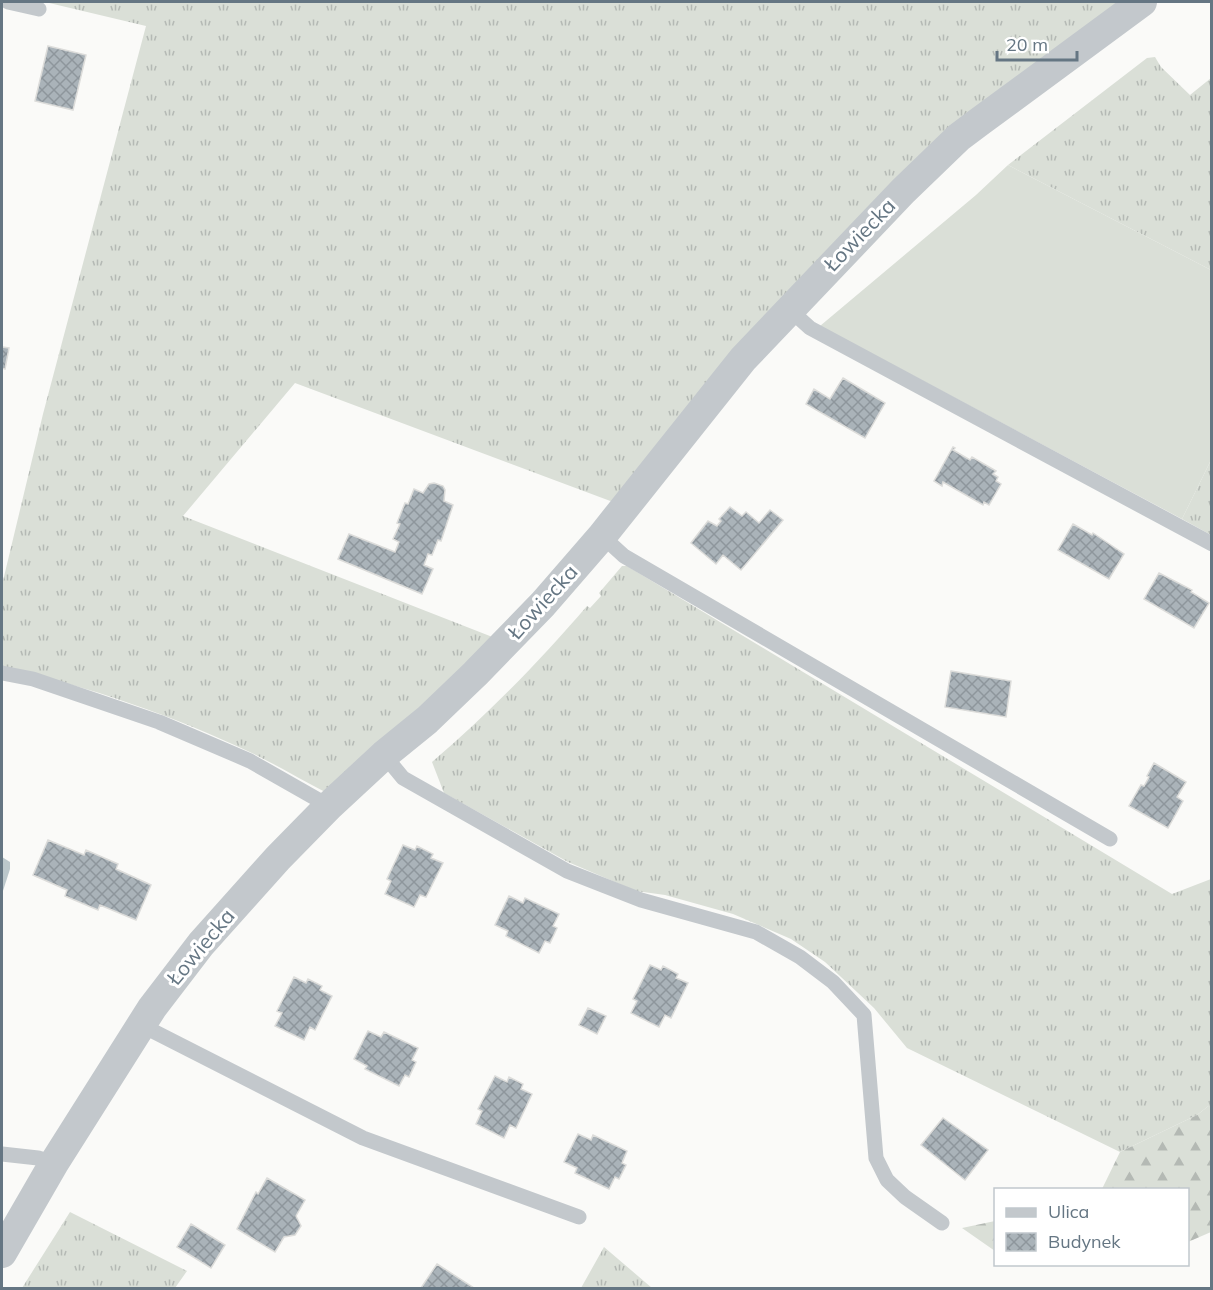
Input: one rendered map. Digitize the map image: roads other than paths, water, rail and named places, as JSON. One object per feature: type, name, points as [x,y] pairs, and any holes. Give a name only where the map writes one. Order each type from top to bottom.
[{"type":"street","name":"Łowiecka","points":[[2,1253],[54,1163],[141,1024],[201,944],[278,858],[329,806],[384,755],[427,720],[475,674],[543,604],[602,536],[743,359],[903,191],[959,137],[1142,2]]},
{"type":"lane","points":[[8,2],[39,9]]},
{"type":"lane","points":[[789,309],[810,328],[1212,544]]},
{"type":"lane","points":[[602,536],[624,556],[1110,839]]},
{"type":"lane","points":[[2,673],[33,679],[159,722],[250,761],[329,806]]},
{"type":"lane","points":[[384,755],[403,778],[567,871],[640,900],[756,932],[800,957],[832,982],[864,1015],[876,1158],[887,1180],[905,1197],[942,1223]]},
{"type":"lane","points":[[141,1024],[363,1138],[579,1217]]},
{"type":"lane","points":[[2,1154],[38,1158],[54,1163]]}]
